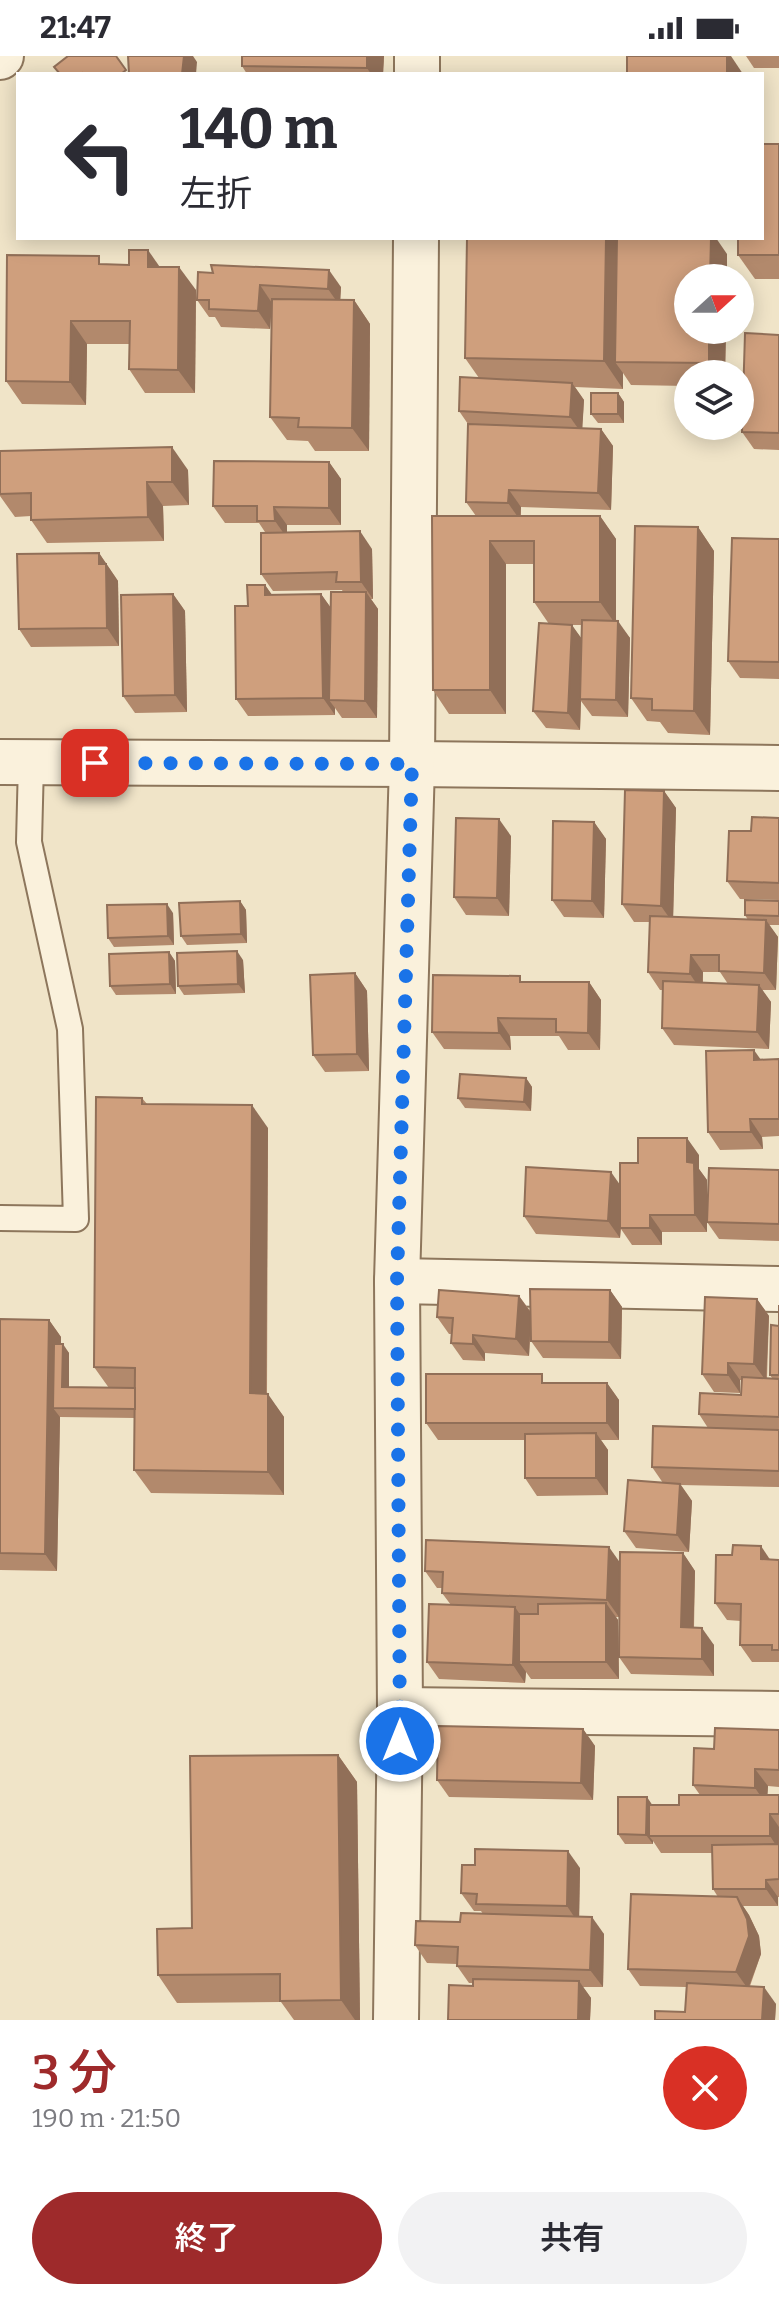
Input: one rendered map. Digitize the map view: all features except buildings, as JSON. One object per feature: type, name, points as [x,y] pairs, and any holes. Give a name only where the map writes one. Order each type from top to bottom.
[{"type":"street","points":[[396,2020],[400,1710],[397,1281],[412,764],[416,240]]},
{"type":"street","points":[[16,762],[779,768]]},
{"type":"street","points":[[397,1281],[779,1289]]},
{"type":"street","points":[[400,1710],[779,1714]]},
{"type":"lane","points":[[0,1218],[76,1219],[70,1029],[29,842],[16,762]]},
{"type":"route","points":[[95,763],[412,764],[397,1281],[400,1741]]}]
